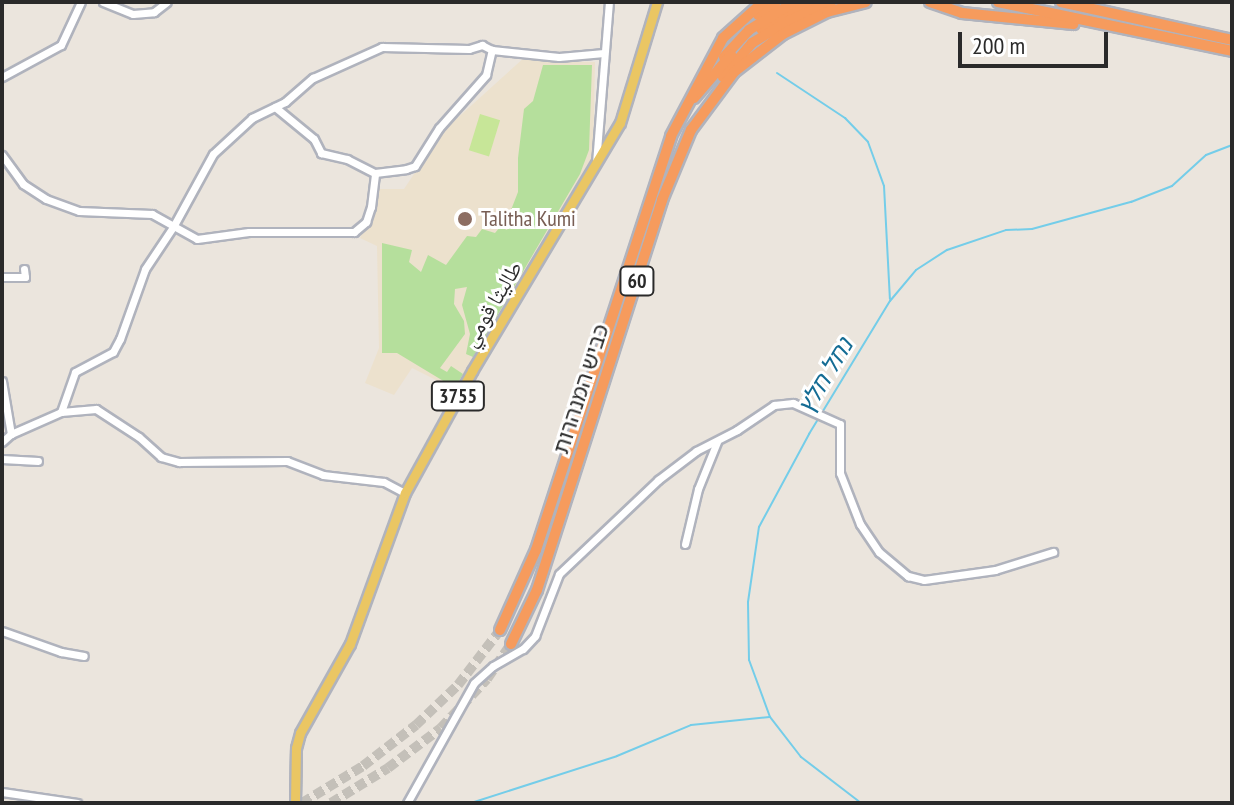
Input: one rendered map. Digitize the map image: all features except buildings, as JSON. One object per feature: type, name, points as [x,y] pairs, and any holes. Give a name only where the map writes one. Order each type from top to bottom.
[{"type":"highway","name":"60","points":[[686,107],[768,18],[776,2]]},
{"type":"highway","name":"60","points":[[686,107],[694,90],[726,46],[794,2]]},
{"type":"highway","name":"60","points":[[768,18],[812,2]]},
{"type":"highway","name":"60","points":[[768,18],[831,2]]},
{"type":"highway","name":"60","points":[[768,18],[827,12],[866,2]]},
{"type":"highway","points":[[930,2],[962,13],[1143,34]]},
{"type":"highway","points":[[998,2],[1232,51]]},
{"type":"highway","points":[[1061,2],[1232,40]]},
{"type":"highway","name":"כביש המנהרות","points":[[511,644],[543,576],[662,200],[691,130],[730,66],[752,43],[768,18]]},
{"type":"highway","name":"כביש המנהרות","points":[[500,630],[536,550],[671,136],[686,107]]},
{"type":"main road","name":"طاليثا قومي","points":[[295,803],[296,748],[300,733],[350,644],[405,493],[472,371],[620,123],[657,2]]},
{"type":"street","points":[[2,77],[61,45],[81,2]]},
{"type":"street","points":[[103,2],[133,14],[154,12],[167,2]]},
{"type":"street","points":[[597,166],[609,2]]},
{"type":"street","points":[[61,412],[75,372],[113,352],[145,269],[173,227],[213,154],[252,118],[275,107],[313,78],[382,47],[469,49],[482,45],[492,50],[559,57],[604,53]]},
{"type":"street","points":[[275,107],[314,139],[321,153],[347,159],[375,173],[415,166],[439,128],[486,75],[492,50]]},
{"type":"street","points":[[2,155],[23,184],[46,199],[79,211],[152,214],[197,239],[249,232],[354,232],[366,222],[375,173]]},
{"type":"street","points":[[2,277],[25,277],[24,269]]},
{"type":"street","points":[[2,381],[11,434]]},
{"type":"street","points":[[407,803],[474,683],[493,666],[523,649],[535,636],[556,577],[644,490],[696,451],[717,442],[781,402],[806,408],[840,424],[840,473],[860,524],[879,552],[917,580],[995,570],[1053,552]]},
{"type":"street","points":[[2,442],[11,434],[61,412],[96,409],[139,437],[161,457],[179,462],[287,461],[323,475],[384,482],[405,493]]},
{"type":"street","points":[[685,544],[698,489],[717,442]]},
{"type":"street","points":[[2,459],[38,461]]},
{"type":"street","points":[[2,631],[61,652],[84,656]]},
{"type":"street","points":[[2,792],[77,803]]},
{"type":"shaded area","name":"Talitha Kumi","points":[[526,56],[541,61],[595,62],[593,153],[581,185],[456,390],[412,368],[394,395],[365,383],[379,348],[377,246],[360,238],[374,207],[375,189],[404,189],[442,132]]},
{"type":"green space","points":[[543,65],[592,65],[589,150],[580,174],[473,357],[466,354],[470,334],[462,305],[467,287],[455,289],[454,304],[464,321],[465,334],[440,368],[447,372],[451,366],[463,374],[455,388],[397,353],[382,353],[382,243],[412,250],[409,262],[421,272],[428,255],[446,265],[467,236],[476,237],[482,229],[495,233],[500,227],[507,230],[515,213],[511,210],[518,192],[518,158],[524,109],[533,101]]},
{"type":"green space","points":[[480,114],[500,120],[489,156],[469,150]]},
{"type":"waterway","points":[[777,73],[845,118],[868,142],[884,186],[890,299]]},
{"type":"waterway","name":"נחל חלץ","points":[[861,803],[801,757],[770,717],[749,660],[748,602],[759,527],[809,434],[890,301],[916,270],[947,250],[1006,230],[1032,229],[1131,202],[1172,186],[1206,155],[1232,145]]},
{"type":"waterway","points":[[471,803],[617,756],[691,725],[770,717]]},
{"type":"tunnel","points":[[302,803],[363,766],[416,725],[458,685],[500,630]]},
{"type":"tunnel","points":[[331,803],[388,768],[441,728],[487,679],[511,644]]},
{"type":"place","name":"Talitha Kumi","points":[[465,219]]}]
